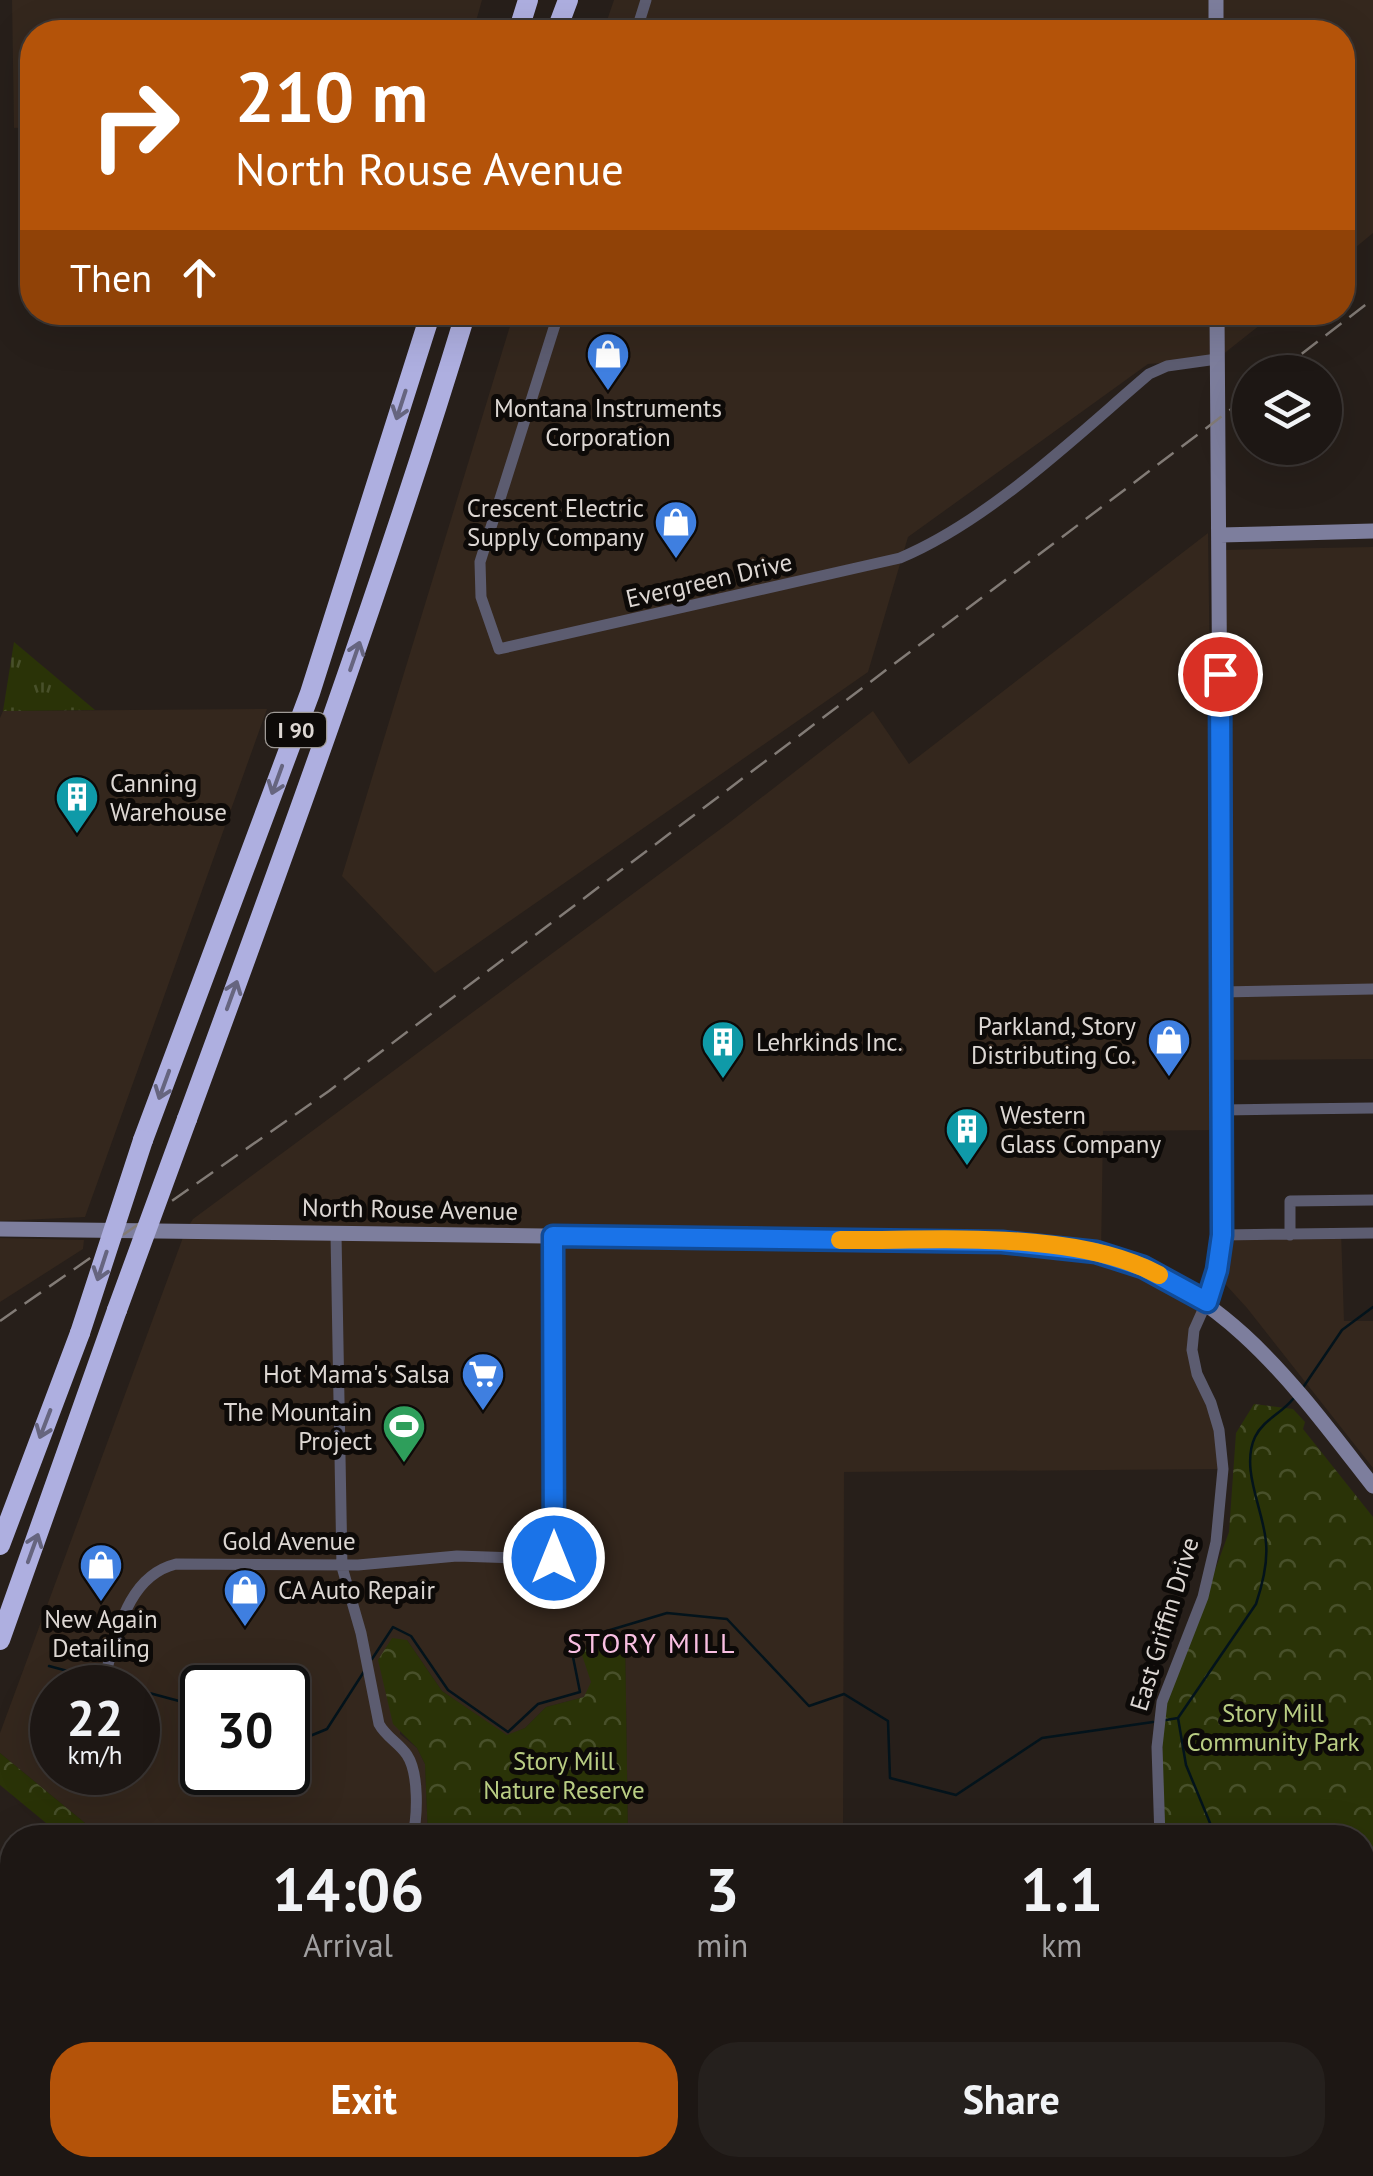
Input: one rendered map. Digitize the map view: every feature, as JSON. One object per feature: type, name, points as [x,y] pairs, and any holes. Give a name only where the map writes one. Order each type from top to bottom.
[{"type":"highway","name":"I 90","points":[[0,1545],[80,1333],[143,1140],[310,693],[427,325]]},
{"type":"highway","name":"I 90","points":[[0,1640],[340,701],[462,325]]},
{"type":"main road","name":"East Griffin Drive","points":[[1207,1302],[1222,1235],[1224,1110],[1217,325]]},
{"type":"main road","points":[[1220,534],[1373,531]]},
{"type":"main road","name":"North Rouse Avenue","points":[[0,1229],[1002,1242],[1096,1252],[1143,1267],[1207,1302],[1289,1379],[1373,1486]]},
{"type":"street","name":"Evergreen Drive","points":[[555,325],[480,562],[481,596],[499,649],[900,558],[927,546],[1031,476],[1149,374],[1167,366],[1218,359]]},
{"type":"street","points":[[1222,992],[1373,989]]},
{"type":"street","points":[[1224,1110],[1373,1108]]},
{"type":"street","points":[[1290,1235],[1290,1201],[1373,1200]]},
{"type":"street","points":[[1222,1235],[1373,1233]]},
{"type":"street","points":[[336,1234],[342,1565],[380,1727],[406,1753],[414,1770],[412,1825]]},
{"type":"street","name":"Gold Avenue","points":[[110,1665],[133,1596],[147,1578],[176,1564],[342,1565],[422,1558],[554,1558],[553,1236]]},
{"type":"street","name":"East Griffin Drive","points":[[1160,1825],[1160,1712],[1168,1681],[1203,1596],[1216,1542],[1223,1469],[1219,1430],[1192,1350],[1194,1330],[1207,1302]]},
{"type":"shaded area","points":[[12,0],[482,0],[476,20],[20,20],[20,128],[14,128]]},
{"type":"shaded area","points":[[614,0],[1373,0],[1373,233],[1355,248],[1355,20],[607,20]]},
{"type":"shaded area","points":[[510,325],[1260,325],[1217,359],[1148,364],[908,537],[868,672],[435,973],[342,876]]},
{"type":"shaded area","points":[[1208,533],[1212,823],[1221,823],[1220,550],[1373,547],[1373,1059],[1223,1060],[1223,1130],[1103,1131],[1101,1254],[1207,1301],[1192,1350],[1211,1403],[1223,1469],[844,1472],[843,1825],[628,1825],[625,1634],[584,1697],[546,1707],[525,1728],[507,1736],[442,1691],[407,1640],[400,1734],[417,1748],[425,1764],[428,1825],[87,1825],[51,1795],[160,1795],[160,1665],[30,1665],[30,1778],[0,1753],[0,1733],[193,1219],[730,822],[873,711],[909,764]]},
{"type":"shaded area","points":[[267,709],[85,1217],[0,1221],[3,711]]},
{"type":"shaded area","points":[[1341,1230],[1344,1321],[1373,1321],[1373,1468],[1216,1274],[1222,1235]]},
{"type":"shaded area","points":[[0,1238],[84,1240],[83,1249],[0,1302]]},
{"type":"green space","points":[[14,642],[95,710],[3,711]]},
{"type":"green space","name":"Story Mill Community Park","points":[[1254,1404],[1293,1409],[1305,1422],[1303,1429],[1373,1517],[1373,1825],[1164,1825],[1162,1732],[1166,1704],[1229,1532],[1236,1433]]},
{"type":"green space","name":"Story Mill Nature Reserve","points":[[625,1633],[628,1825],[428,1825],[425,1764],[417,1748],[393,1724],[378,1660],[392,1638],[407,1640],[442,1691],[507,1735],[525,1728],[546,1707],[584,1697],[591,1682],[580,1649]]},
{"type":"green space","points":[[0,1753],[30,1778],[30,1795],[51,1795],[87,1825],[48,1825],[0,1785]]},
{"type":"waterway","points":[[1302,1389],[1342,1330],[1373,1307]]},
{"type":"waterway","points":[[1208,1825],[1186,1765],[1178,1718],[1256,1604],[1266,1551],[1251,1476],[1251,1449],[1263,1426],[1293,1399]]},
{"type":"waterway","points":[[372,1659],[393,1627],[411,1636],[448,1690],[508,1732],[538,1704],[580,1692],[570,1642],[667,1613],[727,1619],[809,1706],[844,1694],[888,1721],[890,1778],[956,1795],[1042,1738],[1153,1722]]},
{"type":"waterway","points":[[310,1736],[327,1729],[365,1670]]},
{"type":"waterway","points":[[160,1696],[180,1701]]},
{"type":"waterway","points":[[1166,1720],[1178,1718]]},
{"type":"railway","points":[[1355,313],[1373,299]]},
{"type":"railway","points":[[1300,355],[1339,325]]},
{"type":"railway","points":[[0,1321],[329,1091],[1232,409]]},
{"type":"slow traffic","points":[[840,1240],[1002,1242],[1074,1248],[1159,1275]]},
{"type":"place","name":"Montana Instruments Corporation","points":[[608,392]]},
{"type":"place","name":"Crescent Electric Supply Company","points":[[676,560]]},
{"type":"place","name":"Canning Warehouse","points":[[77,835]]},
{"type":"place","name":"Parkland, Story Distributing Co.","points":[[1169,1078]]},
{"type":"place","name":"Lehrkinds Inc.","points":[[723,1080]]},
{"type":"place","name":"Western Glass Company","points":[[967,1167]]},
{"type":"place","name":"Hot Mama's Salsa","points":[[483,1412]]},
{"type":"place","name":"The Mountain Project","points":[[404,1464]]},
{"type":"place","name":"New Again Detailing","points":[[101,1603]]},
{"type":"place","name":"CA Auto Repair","points":[[245,1628]]},
{"type":"district","name":"STORY MILL","points":[[652,1642]]},
{"type":"route","points":[[554,1558],[553,1236],[1002,1242],[1074,1248],[1143,1267],[1207,1302],[1222,1235],[1220,674]]}]
